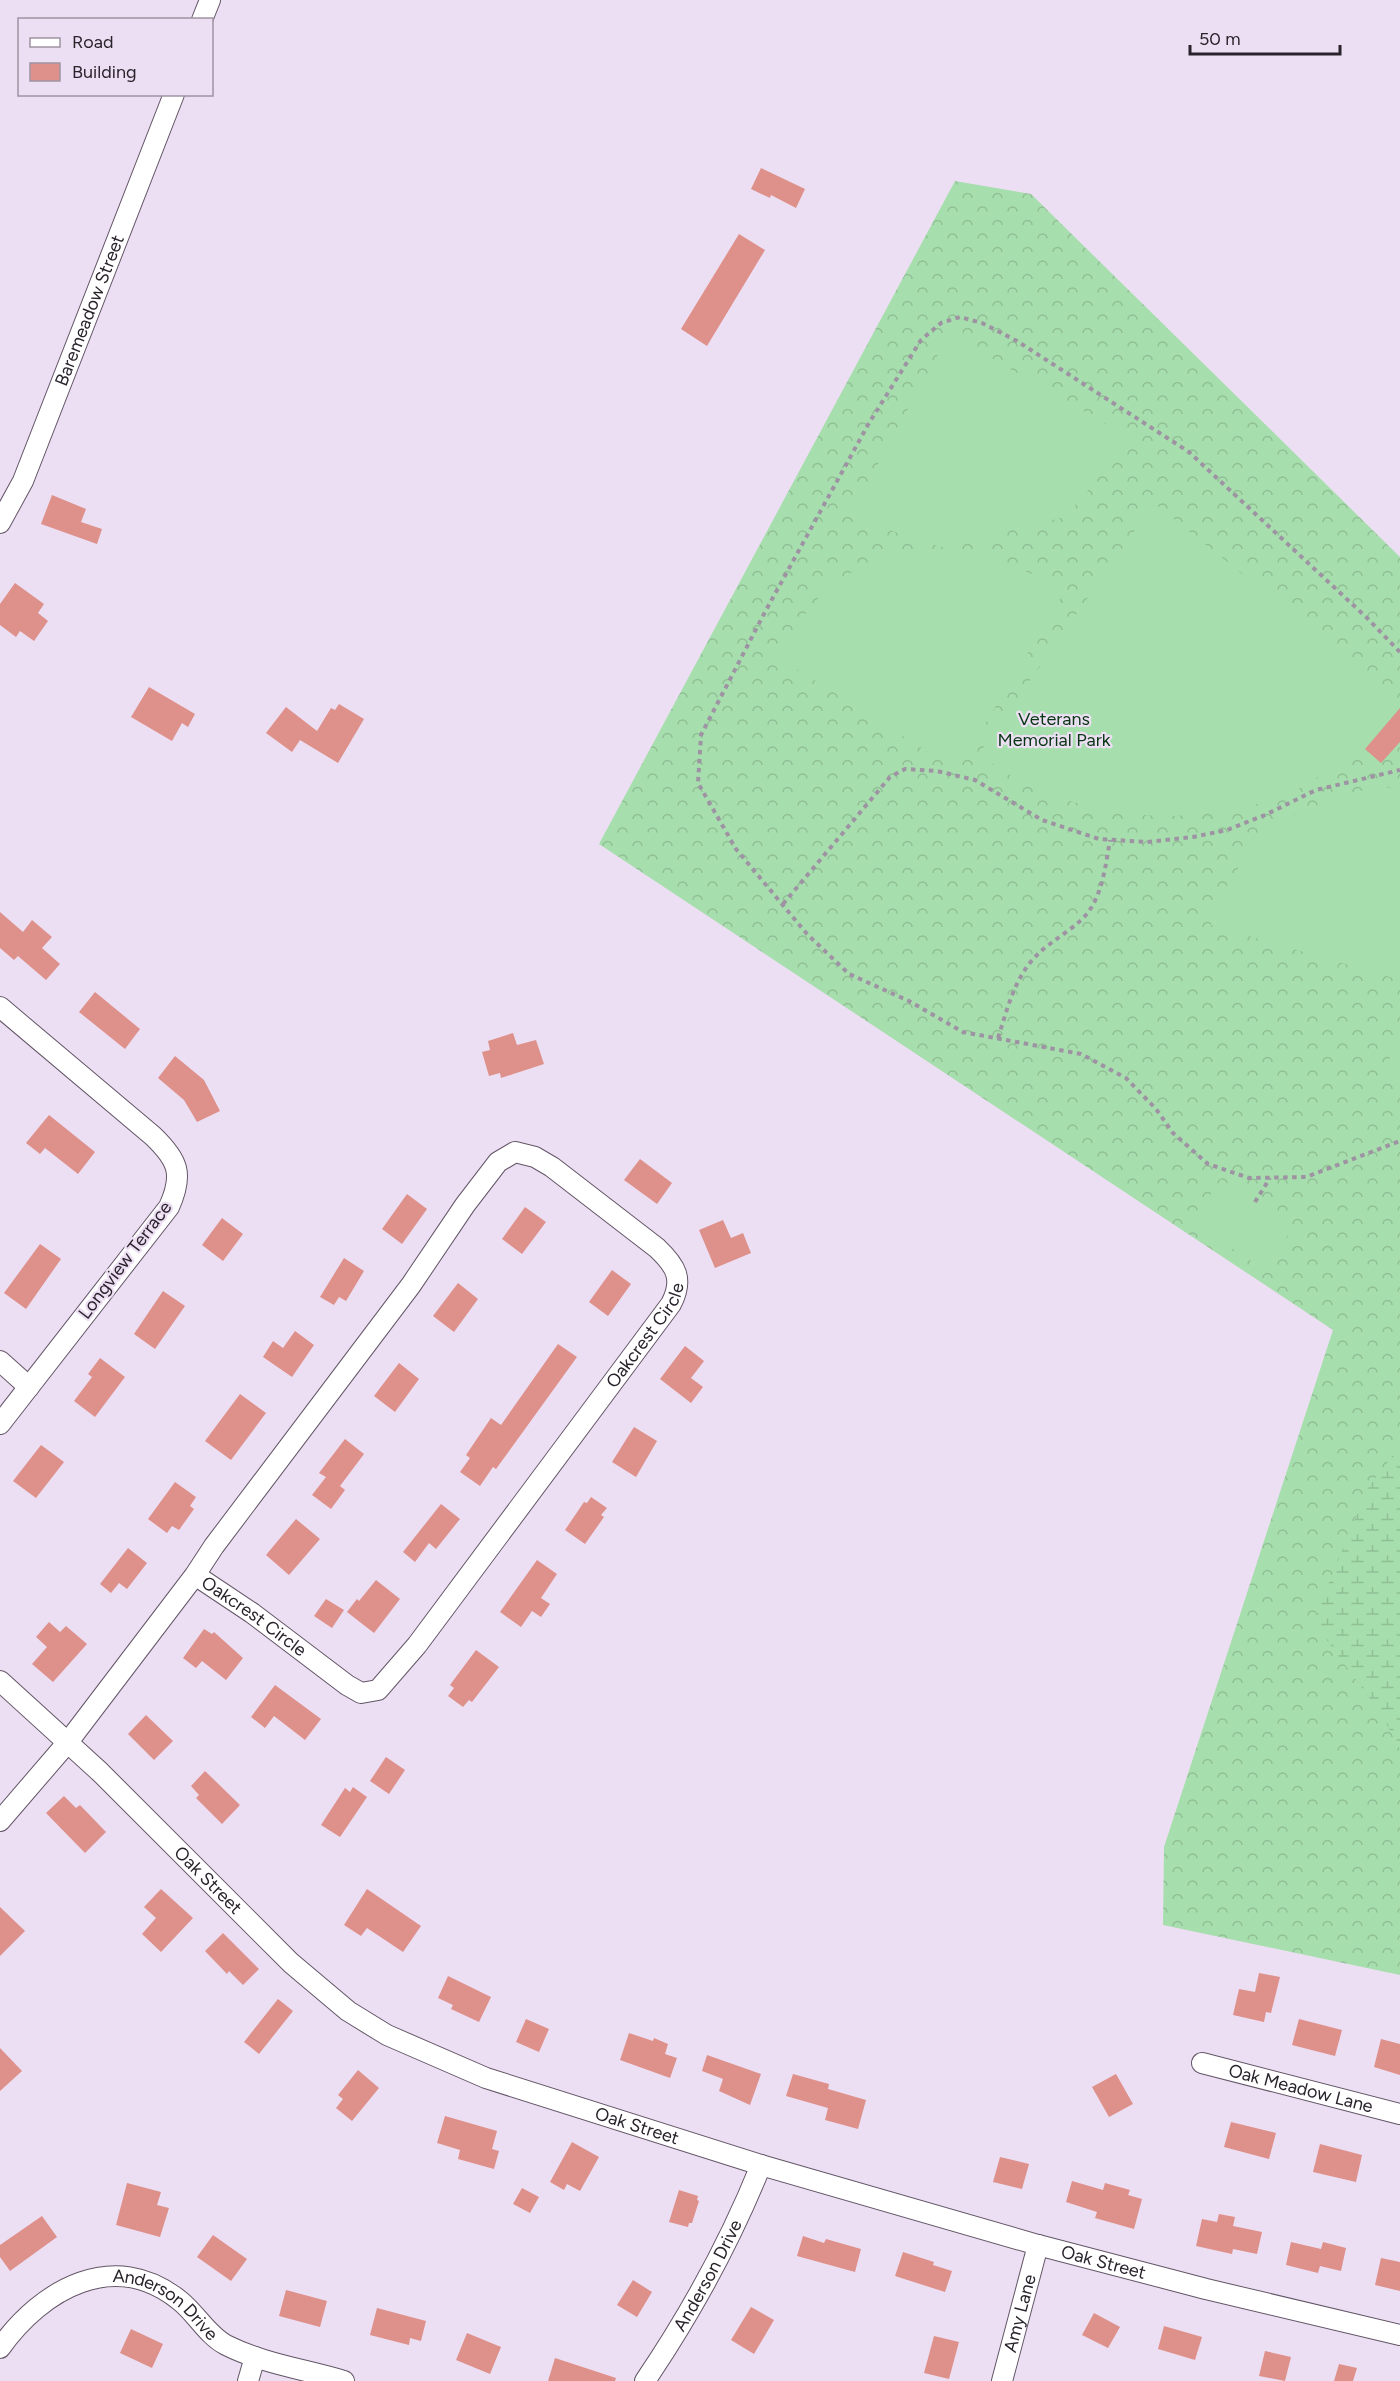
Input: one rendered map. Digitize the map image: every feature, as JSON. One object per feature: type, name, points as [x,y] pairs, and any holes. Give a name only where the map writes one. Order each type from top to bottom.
[{"type":"street","points":[[203,18],[210,0]]},
{"type":"street","name":"Baremeadow Street","points":[[0,523],[23,481],[173,96]]},
{"type":"street","name":"Longview Terrace","points":[[0,1007],[153,1136],[170,1152],[177,1170],[176,1190],[169,1207],[0,1424]]},
{"type":"street","name":"Oakcrest Circle","points":[[0,1821],[68,1742],[195,1575],[214,1546],[411,1285],[465,1205],[498,1162],[515,1152],[535,1157],[561,1174],[657,1248],[671,1262],[678,1278],[677,1293],[671,1304],[417,1646],[378,1690],[361,1693],[347,1686],[252,1613],[195,1575]]},
{"type":"street","points":[[0,1361],[29,1387]]},
{"type":"street","name":"Oak Street","points":[[0,1681],[109,1780],[291,1963],[348,2011],[387,2035],[486,2078],[760,2165],[1038,2245],[1206,2289],[1400,2335]]},
{"type":"street","name":"Oak Meadow Lane","points":[[1202,2062],[1400,2114]]},
{"type":"street","name":"Anderson Drive","points":[[645,2381],[682,2326],[708,2278],[743,2209],[760,2165]]},
{"type":"street","name":"Amy Lane","points":[[1002,2381],[1038,2245]]},
{"type":"street","name":"Anderson Drive","points":[[0,2348],[14,2330],[59,2290],[88,2279],[110,2275],[133,2278],[154,2285],[179,2300],[223,2343],[288,2368],[345,2381]]},
{"type":"street","points":[[248,2381],[255,2357]]},
{"type":"path","points":[[1400,652],[1366,617],[1189,452],[1074,376],[1000,332],[960,316],[941,323],[921,340],[869,423],[765,612],[701,735],[698,783],[736,849],[807,934],[849,974],[909,1001],[963,1032],[1081,1054],[1126,1078],[1156,1109],[1173,1133],[1208,1164],[1249,1178],[1306,1178],[1400,1141]]},
{"type":"path","points":[[783,904],[890,777],[904,769],[937,771],[975,780],[1042,820],[1099,839],[1148,842],[1193,837],[1227,830],[1316,790],[1400,770]]},
{"type":"path","points":[[998,1038],[1014,986],[1038,954],[1088,913],[1095,901],[1105,869],[1110,840]]},
{"type":"path","points":[[1255,1202],[1271,1178]]},
{"type":"green space","name":"Veterans Memorial Park","points":[[955,181],[1031,194],[1400,557],[1400,1975],[1163,1925],[1164,1847],[1333,1330],[599,844]]},
{"type":"green space","points":[[960,328],[972,347],[1132,439],[1065,517],[941,547],[849,517],[941,349],[943,332]]},
{"type":"green space","points":[[1154,503],[1400,701],[1400,706],[1351,750],[1312,781],[1291,793],[1258,804],[1207,813],[1182,816],[1133,814],[1085,805],[1029,786],[978,755]]},
{"type":"green space","points":[[975,549],[1066,589],[966,756],[939,759],[773,654],[828,586],[879,557]]},
{"type":"green space","points":[[1381,786],[1400,790],[1400,980],[1211,925],[1228,883],[1258,839],[1292,816],[1341,796]]},
{"type":"green space","points":[[1400,1040],[1400,1087],[1388,1063],[1394,1046]]},
{"type":"green space","points":[[1221,1179],[1293,1227],[1265,1270],[1192,1222]]},
{"type":"green space","points":[[1400,1446],[1400,1749],[1381,1714],[1313,1621],[1368,1488]]},
{"type":"building","points":[[761,168],[805,189],[796,208],[771,195],[770,198],[751,189]]},
{"type":"building","points":[[739,234],[765,250],[707,346],[681,329]]},
{"type":"building","points":[[52,495],[86,509],[81,522],[102,529],[97,544],[41,524]]},
{"type":"building","points":[[15,583],[44,604],[38,613],[48,621],[34,641],[20,631],[16,637],[0,625],[0,604]]},
{"type":"building","points":[[149,687],[195,714],[188,727],[182,723],[172,741],[131,717]]},
{"type":"building","points":[[339,704],[364,719],[338,763],[300,740],[292,752],[266,733],[286,707],[317,731],[331,708],[335,710]]},
{"type":"building","points":[[1400,708],[1400,742],[1381,763],[1365,749]]},
{"type":"building","points":[[0,912],[23,932],[32,920],[52,937],[42,948],[60,964],[46,980],[18,956],[14,960],[0,948]]},
{"type":"building","points":[[95,992],[140,1029],[125,1049],[79,1012]]},
{"type":"building","points":[[513,1033],[517,1045],[536,1040],[544,1064],[501,1078],[500,1073],[489,1076],[482,1052],[490,1050],[488,1041]]},
{"type":"building","points":[[175,1056],[204,1080],[220,1111],[197,1122],[184,1100],[158,1078]]},
{"type":"building","points":[[49,1115],[95,1152],[78,1174],[45,1148],[40,1154],[26,1143]]},
{"type":"building","points":[[640,1159],[672,1183],[657,1204],[624,1180]]},
{"type":"building","points":[[407,1194],[427,1209],[402,1244],[382,1229]]},
{"type":"building","points":[[525,1207],[546,1222],[522,1254],[502,1239]]},
{"type":"building","points":[[222,1218],[243,1234],[223,1261],[202,1245]]},
{"type":"building","points":[[723,1220],[731,1238],[743,1233],[751,1253],[715,1268],[699,1230]]},
{"type":"building","points":[[40,1244],[61,1259],[26,1309],[4,1293]]},
{"type":"building","points":[[344,1258],[364,1271],[346,1301],[339,1297],[334,1305],[320,1297]]},
{"type":"building","points":[[612,1270],[631,1284],[608,1316],[589,1302]]},
{"type":"building","points":[[458,1283],[478,1299],[454,1332],[433,1316]]},
{"type":"building","points":[[163,1291],[185,1306],[155,1349],[134,1334]]},
{"type":"building","points":[[295,1331],[314,1345],[292,1377],[263,1357],[273,1341],[283,1348]]},
{"type":"building","points":[[558,1344],[577,1357],[496,1469],[493,1467],[480,1486],[460,1472],[470,1458],[466,1455],[491,1418],[501,1425]]},
{"type":"building","points":[[685,1346],[704,1361],[691,1378],[703,1387],[691,1403],[660,1379]]},
{"type":"building","points":[[100,1358],[125,1377],[95,1417],[74,1401],[92,1377],[88,1374]]},
{"type":"building","points":[[399,1363],[419,1379],[395,1412],[374,1396]]},
{"type":"building","points":[[240,1394],[266,1413],[231,1460],[205,1441]]},
{"type":"building","points":[[634,1427],[657,1441],[636,1477],[612,1462]]},
{"type":"building","points":[[345,1439],[364,1454],[340,1486],[345,1490],[331,1509],[312,1495],[326,1477],[319,1473]]},
{"type":"building","points":[[41,1445],[64,1462],[36,1498],[13,1481]]},
{"type":"building","points":[[175,1482],[196,1497],[190,1506],[194,1509],[179,1530],[172,1526],[167,1533],[148,1519]]},
{"type":"building","points":[[591,1497],[607,1508],[601,1515],[604,1517],[585,1544],[565,1530],[584,1502],[587,1503]]},
{"type":"building","points":[[441,1504],[460,1519],[436,1549],[429,1543],[415,1562],[403,1552]]},
{"type":"building","points":[[296,1519],[320,1539],[289,1575],[266,1555]]},
{"type":"building","points":[[128,1548],[147,1563],[127,1589],[119,1583],[111,1593],[100,1584]]},
{"type":"building","points":[[537,1560],[557,1574],[541,1598],[550,1604],[541,1617],[532,1611],[521,1627],[500,1612]]},
{"type":"building","points":[[376,1580],[400,1599],[374,1633],[347,1612]]},
{"type":"building","points":[[326,1599],[344,1610],[332,1628],[314,1616]]},
{"type":"building","points":[[49,1622],[60,1632],[66,1626],[87,1644],[53,1682],[32,1664],[47,1647],[36,1637]]},
{"type":"building","points":[[204,1629],[212,1634],[214,1632],[243,1658],[226,1680],[202,1661],[196,1668],[183,1658]]},
{"type":"building","points":[[476,1650],[499,1667],[472,1702],[469,1700],[463,1707],[448,1696],[454,1688],[450,1685]]},
{"type":"building","points":[[275,1685],[321,1719],[305,1740],[274,1716],[265,1728],[251,1717]]},
{"type":"building","points":[[146,1715],[173,1741],[154,1760],[128,1734]]},
{"type":"building","points":[[386,1757],[405,1770],[389,1794],[370,1781]]},
{"type":"building","points":[[205,1771],[240,1805],[222,1824],[196,1798],[199,1795],[191,1786]]},
{"type":"building","points":[[353,1787],[367,1797],[340,1837],[321,1825],[345,1788],[350,1792]]},
{"type":"building","points":[[64,1796],[76,1808],[80,1805],[106,1832],[85,1853],[46,1813]]},
{"type":"building","points":[[161,1889],[193,1918],[161,1952],[142,1934],[156,1918],[144,1907]]},
{"type":"building","points":[[367,1889],[421,1926],[403,1952],[367,1928],[361,1936],[344,1925]]},
{"type":"building","points":[[0,1907],[25,1931],[0,1956]]},
{"type":"building","points":[[223,1933],[259,1969],[243,1985],[229,1971],[227,1974],[205,1951]]},
{"type":"building","points":[[1259,1973],[1280,1977],[1271,2013],[1266,2012],[1264,2022],[1233,2015],[1239,1989],[1255,1992]]},
{"type":"building","points":[[448,1976],[491,1997],[479,2022],[451,2009],[453,2005],[438,1998]]},
{"type":"building","points":[[278,1999],[293,2011],[259,2054],[244,2042]]},
{"type":"building","points":[[526,2019],[549,2029],[539,2052],[516,2042]]},
{"type":"building","points":[[1299,2019],[1342,2030],[1335,2056],[1292,2045]]},
{"type":"building","points":[[629,2033],[653,2041],[654,2038],[668,2044],[665,2054],[677,2058],[670,2078],[620,2060]]},
{"type":"building","points":[[1381,2039],[1400,2044],[1400,2075],[1374,2067]]},
{"type":"building","points":[[0,2048],[22,2071],[0,2091]]},
{"type":"building","points":[[707,2055],[761,2074],[750,2105],[719,2091],[723,2079],[702,2071]]},
{"type":"building","points":[[358,2070],[379,2088],[352,2121],[336,2108],[343,2099],[338,2095]]},
{"type":"building","points":[[793,2074],[829,2084],[828,2089],[866,2100],[858,2129],[825,2120],[828,2108],[786,2096]]},
{"type":"building","points":[[1116,2074],[1133,2104],[1109,2117],[1092,2087]]},
{"type":"building","points":[[445,2116],[497,2131],[492,2149],[499,2151],[494,2169],[458,2159],[460,2150],[437,2143]]},
{"type":"building","points":[[1231,2122],[1276,2133],[1269,2159],[1224,2147]]},
{"type":"building","points":[[572,2142],[599,2157],[580,2191],[567,2184],[564,2190],[550,2182]]},
{"type":"building","points":[[1320,2144],[1362,2155],[1356,2182],[1313,2172]]},
{"type":"building","points":[[1000,2157],[1029,2164],[1022,2189],[993,2182]]},
{"type":"building","points":[[1072,2181],[1103,2190],[1105,2183],[1130,2190],[1128,2195],[1142,2199],[1134,2229],[1095,2218],[1097,2212],[1066,2202]]},
{"type":"building","points":[[127,2183],[161,2192],[157,2205],[169,2208],[160,2237],[116,2225]]},
{"type":"building","points":[[522,2188],[539,2197],[530,2213],[513,2204]]},
{"type":"building","points":[[679,2190],[698,2196],[699,2201],[692,2223],[689,2223],[688,2227],[669,2222]]},
{"type":"building","points":[[1219,2214],[1235,2217],[1233,2226],[1262,2232],[1257,2254],[1233,2249],[1232,2254],[1196,2246],[1202,2219],[1217,2222]]},
{"type":"building","points":[[42,2216],[57,2237],[10,2271],[0,2257],[0,2245]]},
{"type":"building","points":[[213,2235],[247,2259],[231,2281],[197,2257]]},
{"type":"building","points":[[803,2236],[824,2243],[826,2239],[861,2249],[855,2272],[797,2256]]},
{"type":"building","points":[[1291,2242],[1321,2249],[1323,2242],[1346,2248],[1341,2271],[1320,2266],[1318,2273],[1286,2265]]},
{"type":"building","points":[[903,2252],[934,2262],[933,2265],[952,2271],[945,2292],[895,2276]]},
{"type":"building","points":[[1381,2258],[1400,2262],[1400,2291],[1375,2285]]},
{"type":"building","points":[[633,2280],[652,2292],[637,2317],[617,2305]]},
{"type":"building","points":[[286,2290],[327,2301],[320,2327],[279,2316]]},
{"type":"building","points":[[751,2307],[774,2320],[754,2354],[731,2340]]},
{"type":"building","points":[[377,2308],[426,2321],[421,2341],[410,2338],[409,2345],[370,2335]]},
{"type":"building","points":[[1094,2313],[1120,2327],[1108,2348],[1082,2335]]},
{"type":"building","points":[[1164,2326],[1202,2337],[1195,2360],[1158,2349]]},
{"type":"building","points":[[131,2329],[163,2344],[152,2368],[120,2353]]},
{"type":"building","points":[[467,2333],[501,2347],[490,2374],[456,2360]]},
{"type":"building","points":[[934,2336],[959,2342],[949,2379],[924,2373]]},
{"type":"building","points":[[1265,2351],[1291,2357],[1285,2381],[1259,2376]]},
{"type":"building","points":[[555,2358],[616,2378],[615,2381],[548,2381]]},
{"type":"building","points":[[1339,2364],[1357,2368],[1353,2381],[1334,2381]]}]
